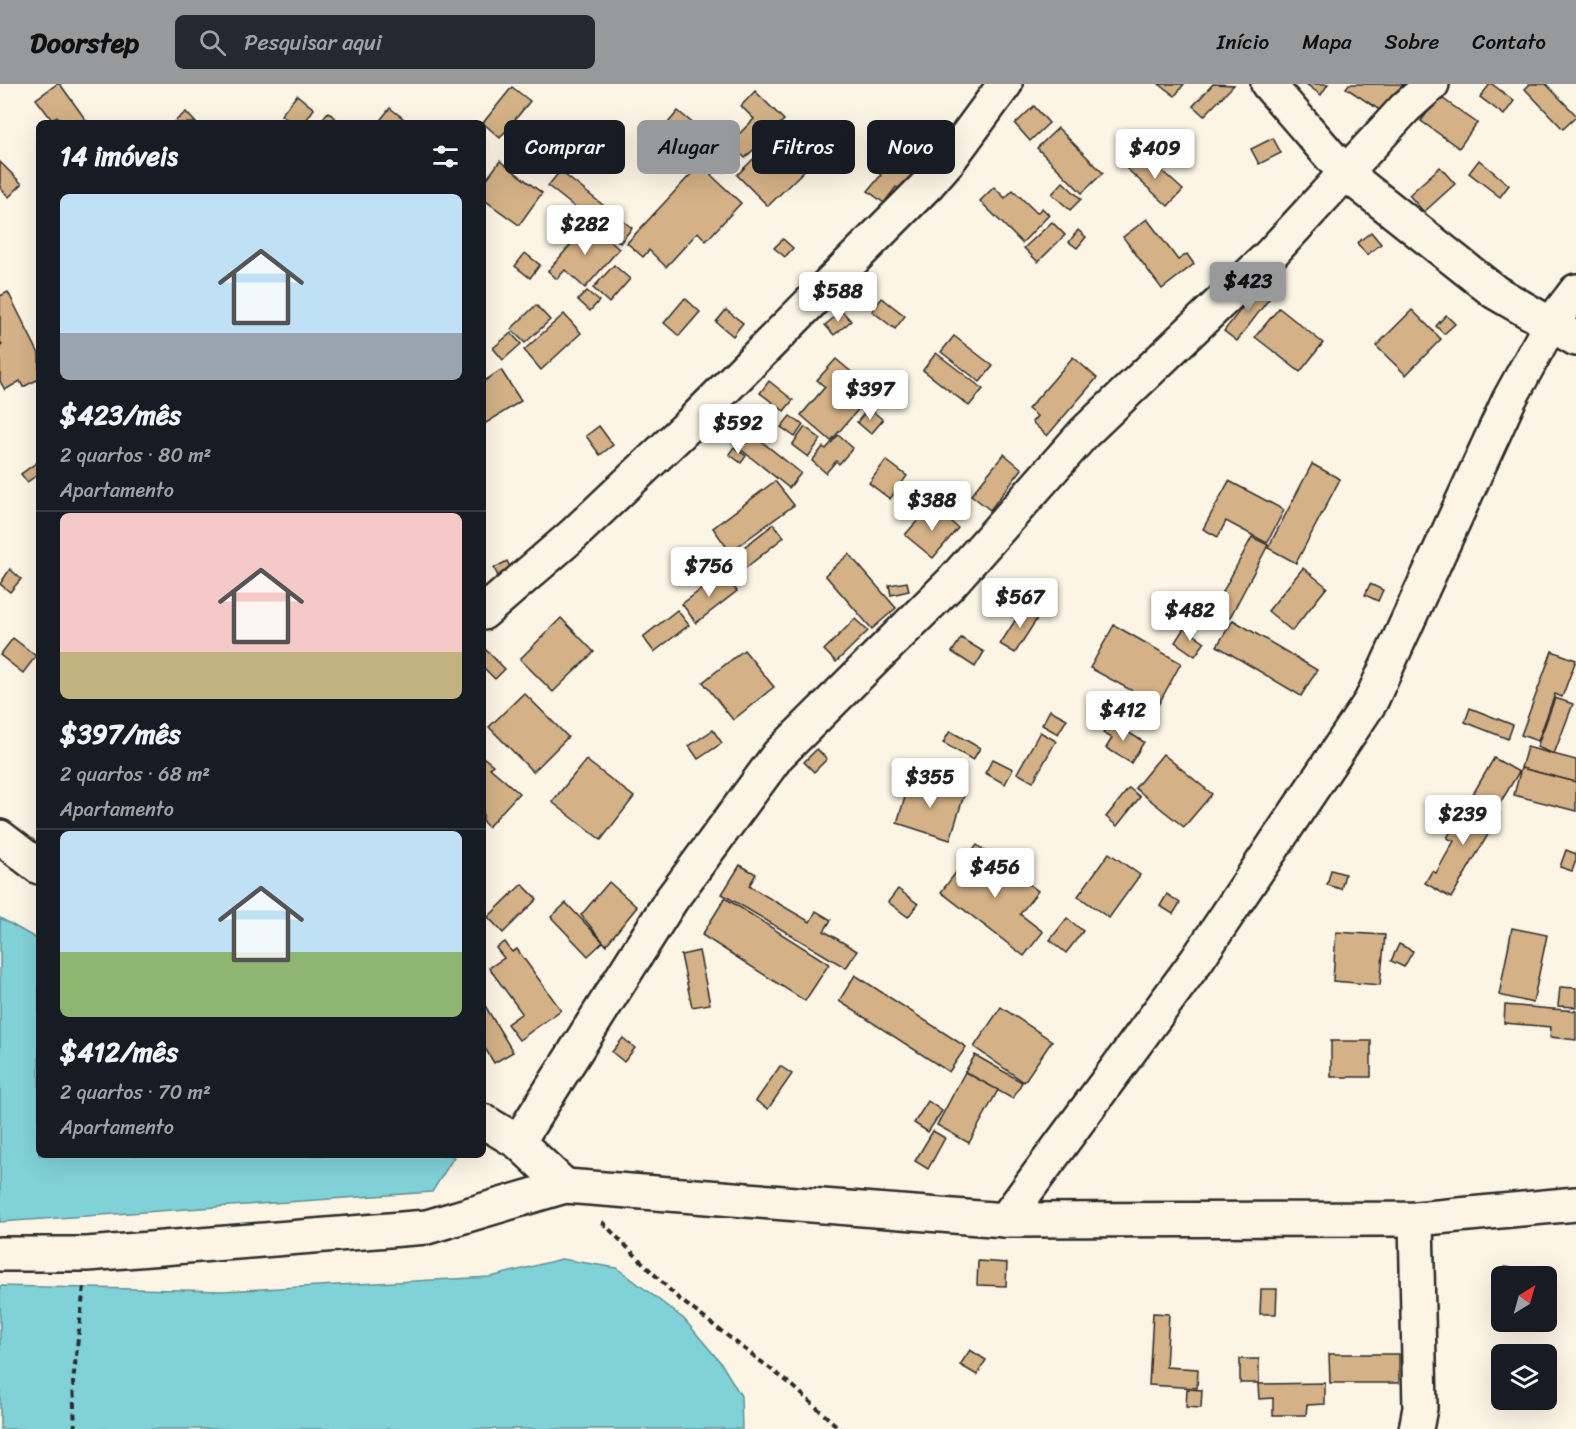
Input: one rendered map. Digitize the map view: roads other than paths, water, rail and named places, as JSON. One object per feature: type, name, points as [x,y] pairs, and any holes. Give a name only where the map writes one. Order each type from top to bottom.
[{"type":"street","points":[[486,610],[573,535],[687,427],[920,193],[949,160],[1005,84]]},
{"type":"street","points":[[1268,84],[1345,173],[1495,292],[1563,332]]},
{"type":"street","points":[[518,1142],[671,900],[778,755],[951,583],[1084,433],[1269,256],[1405,108],[1432,84]]},
{"type":"street","points":[[1005,1220],[1197,960],[1371,701],[1509,400],[1563,332],[1576,291]]},
{"type":"street","points":[[0,837],[36,865]]},
{"type":"street","points":[[486,1123],[518,1142],[565,1186]]},
{"type":"street","points":[[0,1254],[87,1254],[427,1227],[565,1186],[1005,1220],[1416,1219],[1576,1204]]},
{"type":"street","points":[[1416,1219],[1420,1408],[1416,1429]]},
{"type":"water","points":[[0,918],[36,938],[36,1158],[453,1158],[432,1192],[0,1222]]},
{"type":"water","points":[[561,1259],[617,1268],[684,1319],[721,1363],[741,1396],[742,1429],[0,1429],[0,1286],[223,1291],[491,1277]]}]
